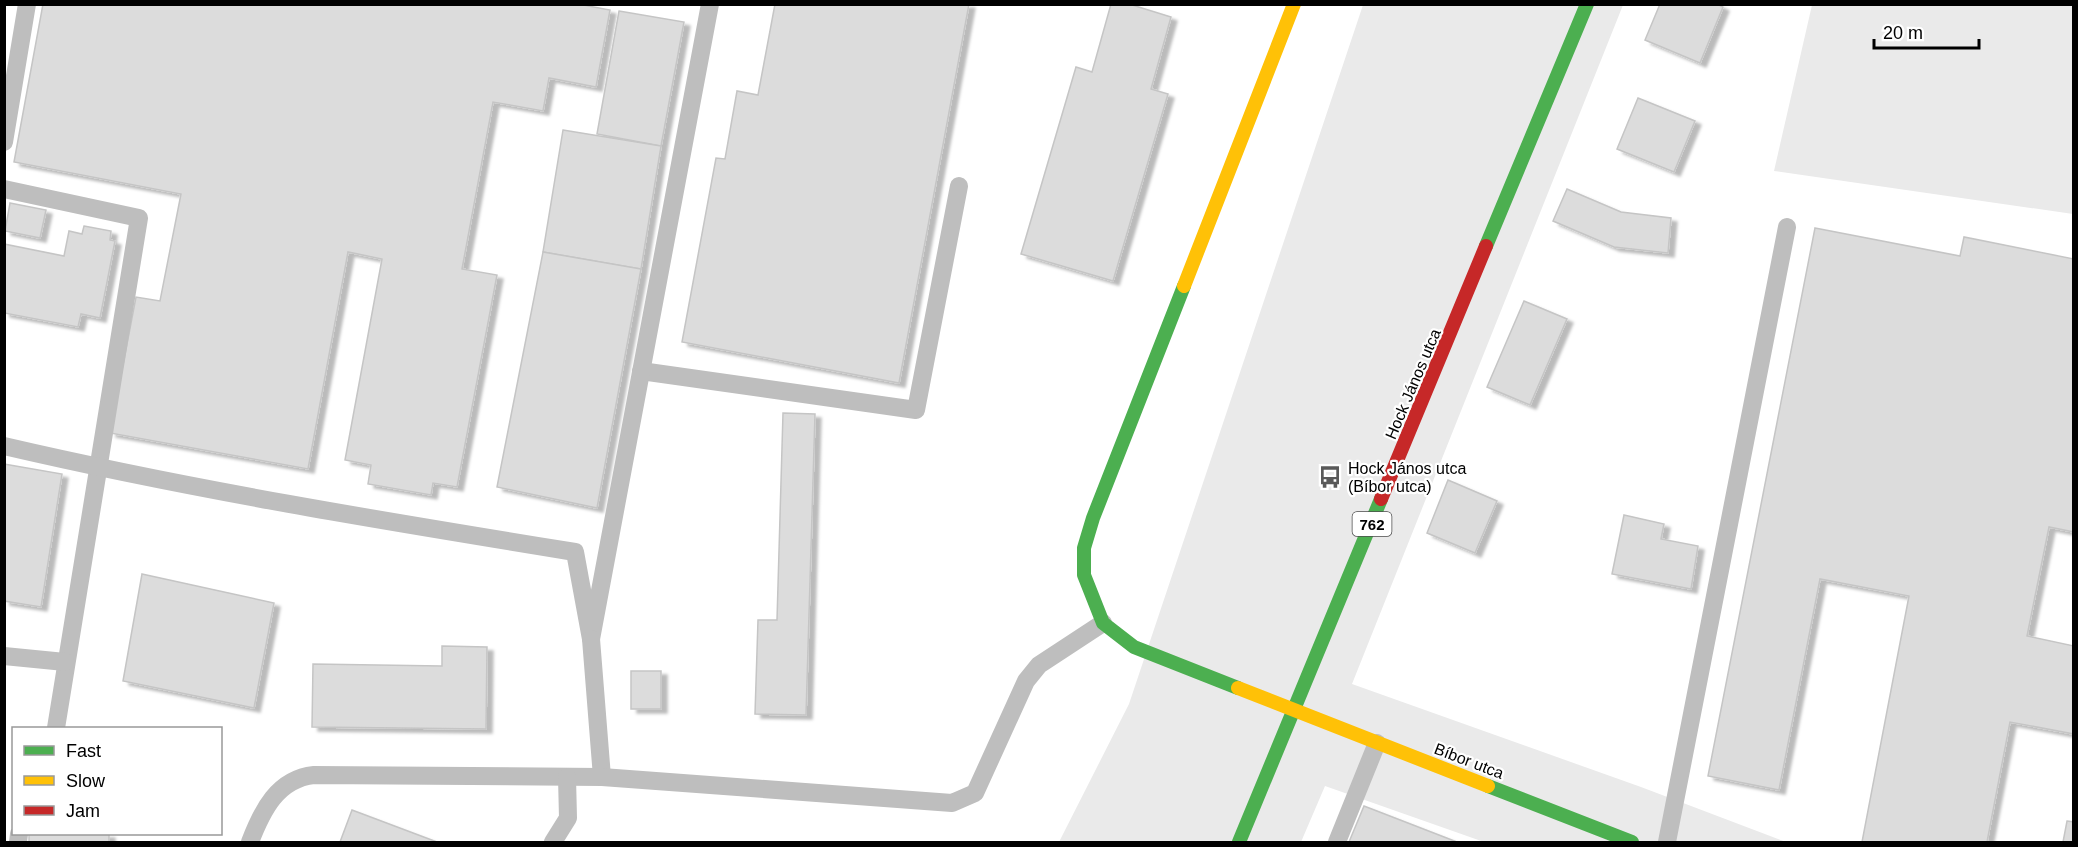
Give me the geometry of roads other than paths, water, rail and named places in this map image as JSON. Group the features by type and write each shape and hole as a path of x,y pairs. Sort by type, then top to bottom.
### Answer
{"street":[{"path":"1103,623 1084,575 1084,548 1093,518 1294,4"},
{"name":"Hock János utca","path":"1239,843 1587,4"},
{"name":"Bíbor utca","path":"1103,623 1134,647 1632,843"}],"lane":[{"path":"4,142 27,4"},
{"path":"591,639 710,4"},
{"path":"641,371 916,410 959,186"},
{"path":"4,189 139,219 65,662 56,727"},
{"path":"1667,843 1787,228"},
{"path":"4,446 99,468 320,510 576,552 591,639 602,777"},
{"path":"250,843 257,824 277,791 300,776 602,777 952,803 975,793 1026,681 1040,665 1103,623"},
{"path":"4,656 65,662"},
{"path":"1337,843 1377,743"},
{"path":"553,843 568,818 567,777"}],"place":[{"name":"Hock János utca (Bíbor utca)","path":"1330,477"}]}
